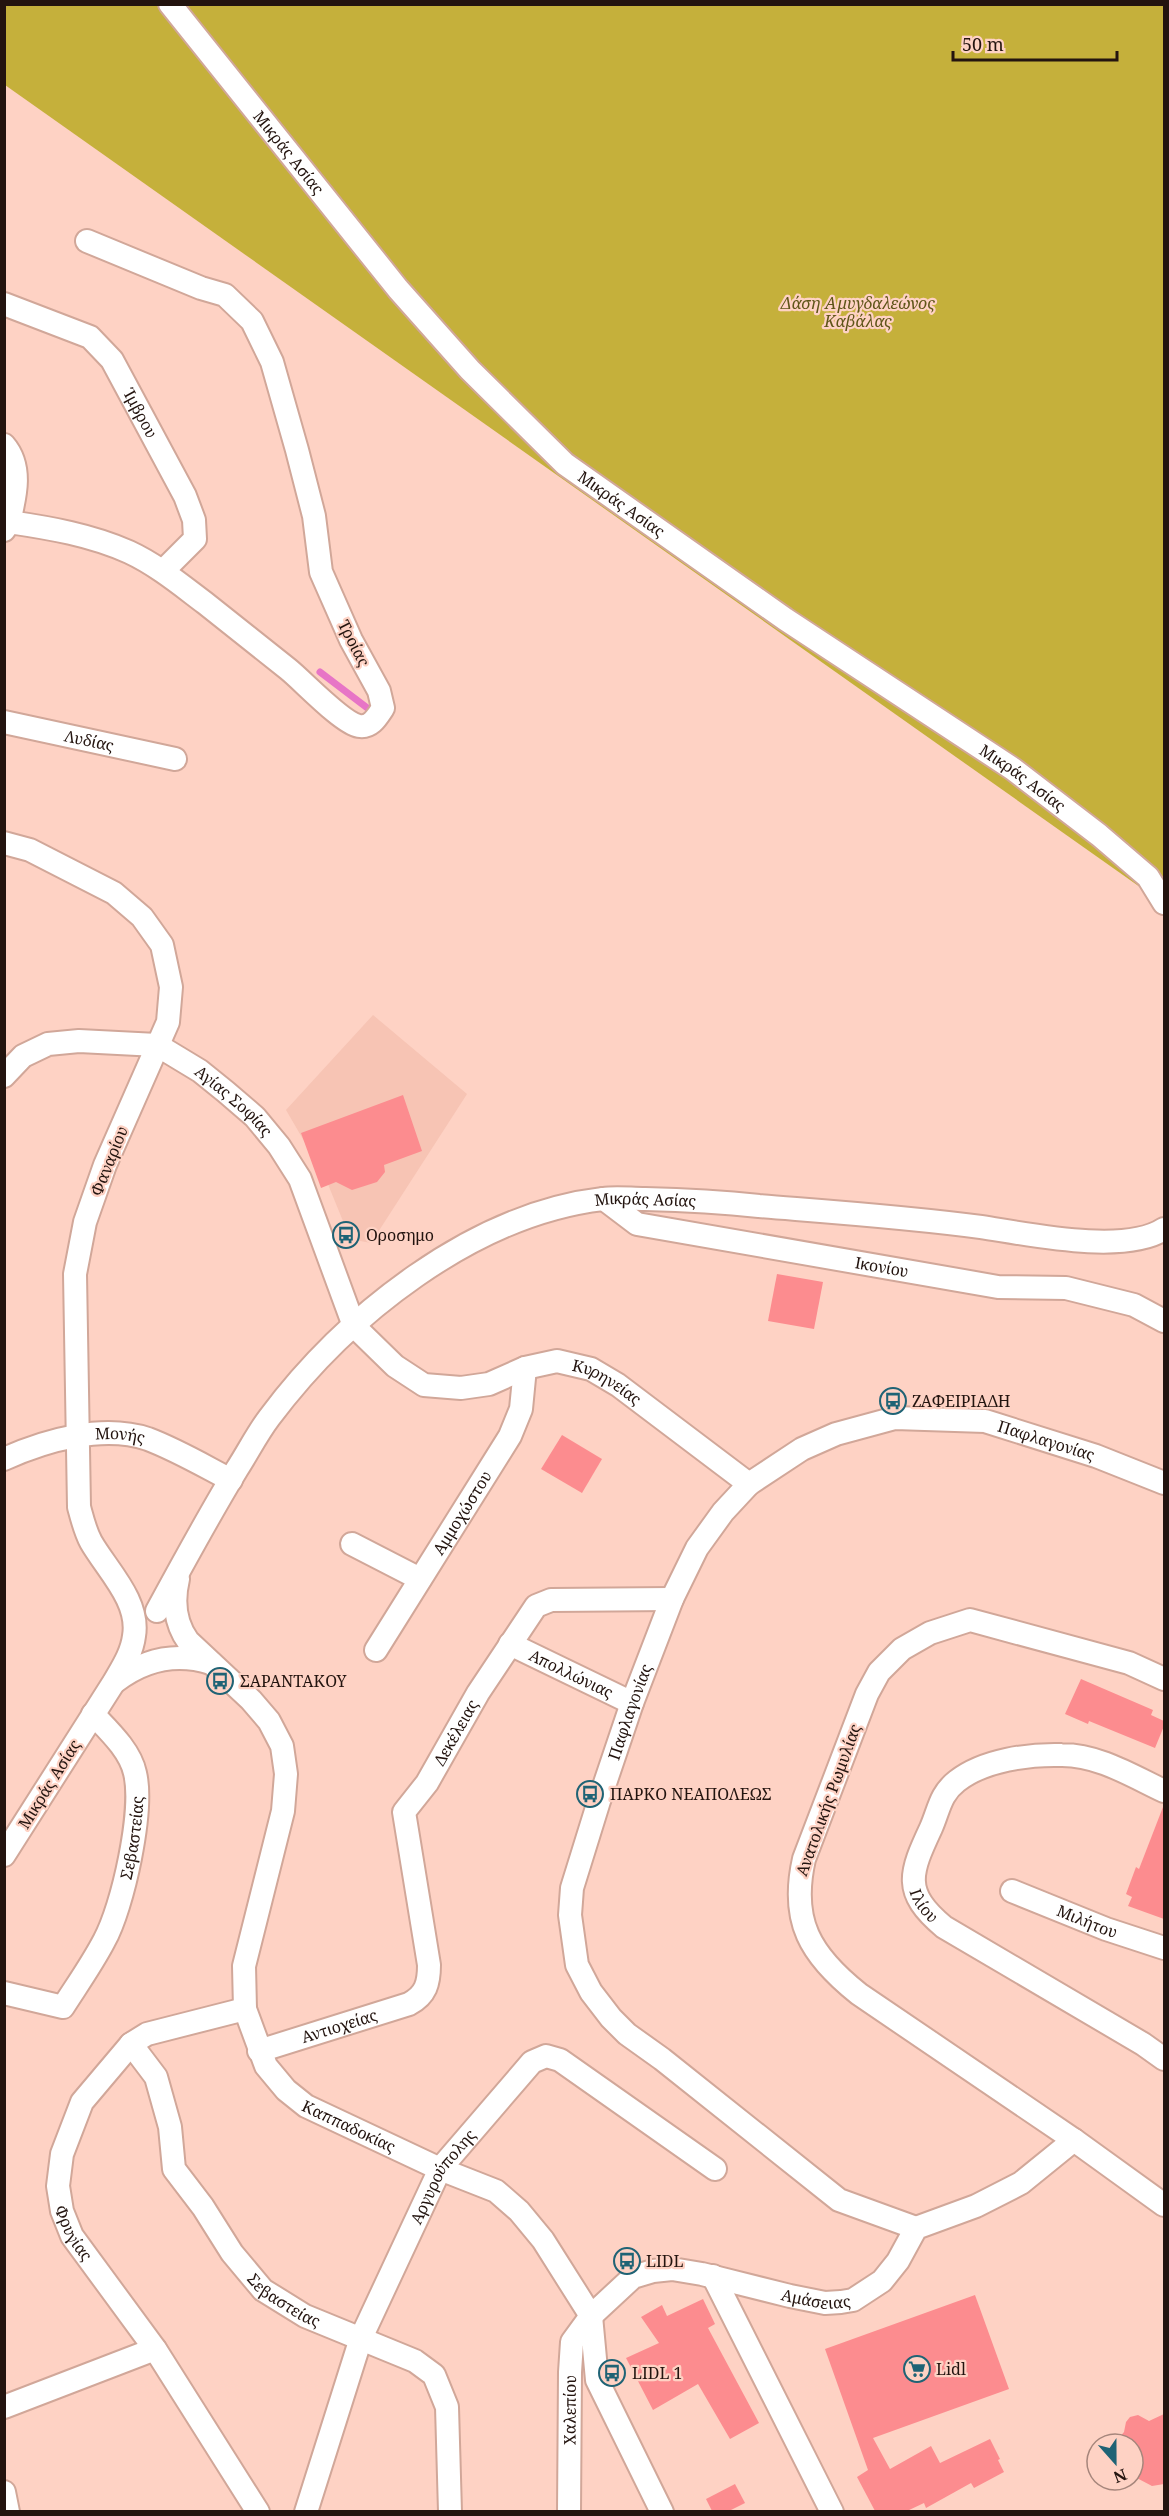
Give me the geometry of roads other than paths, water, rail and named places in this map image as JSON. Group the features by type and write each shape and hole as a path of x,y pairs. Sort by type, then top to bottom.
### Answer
{"street":[{"name":"Μικράς Ασίας","path":"170,4 398,289 470,370 565,464 785,619 1013,769 1099,835 1148,877 1164,903"},
{"name":"Τροίας","path":"7,526 53,528 108,544 164,571 290,671 341,716 358,726 369,724 376,719 382,708 382,699 351,640 321,572 314,516 297,450 272,362 252,321 225,295 201,288 87,241"},
{"name":"Ίμβρου","path":"4,304 90,337 112,360 185,496 194,520 195,538 164,571"},
{"path":"4,446 10,452 18,486 7,526"},
{"name":"Λυδίας","path":"4,722 175,759"},
{"name":"Φαναρίου","path":"4,843 30,850 114,893 142,917 162,945 171,987 168,1023 105,1166 85,1222 75,1274 79,1507 89,1540 125,1593 135,1634"},
{"name":"Αγίας Σοφίας","path":"4,1076 23,1056 48,1044 79,1041 157,1045 200,1071 255,1117 279,1146 300,1179 354,1326"},
{"name":"Μικράς Ασίας","path":"157,1611 267,1420 286,1397 354,1326 423,1270 472,1239 547,1211 604,1198 720,1203 806,1210 951,1223 1117,1243 1157,1234 1164,1229"},
{"name":"Ικονίου","path":"604,1198 637,1224 998,1287 1066,1288 1134,1305 1164,1321"},
{"name":"Κυρηνείας","path":"354,1326 395,1366 424,1384 461,1388 489,1384 525,1368 557,1361 591,1369 618,1385 749,1484"},
{"name":"Αμμοχώστου","path":"376,1650 510,1436 520,1409 525,1368"},
{"name":"Παφλαγονίας","path":"916,2228 839,2200 627,2034 610,2018 591,1992 577,1965 570,1915 572,1888 632,1703 672,1599 697,1548 723,1512 749,1484 802,1449 836,1434 896,1418 985,1420 1096,1456 1164,1483"},
{"name":"Μονής","path":"4,1459 76,1436 121,1434 146,1439 175,1450 231,1480"},
{"path":"352,1544 420,1579"},
{"path":"114,1682 129,1672 179,1649 181,1627 175,1605 176,1588 182,1564"},
{"path":"109,1570 157,1611"},
{"name":"Δεκέλειας","path":"419,1999 429,1982 429,1965 404,1812 427,1783 478,1693 536,1606 551,1600 672,1599"},
{"path":"181,1627 165,1611 157,1611 143,1617 135,1634 142,1653 161,1659 182,1657 218,1669"},
{"name":"Ανατολικής Ρωμυλίας","path":"1164,1678 1119,1660 970,1620 915,1640 902,1649 879,1672 867,1694 804,1858 798,1883 802,1921 808,1939 822,1960 837,1976 859,1994 1074,2140 1164,2205"},
{"name":"Καππαδοκίας","path":"181,1627 269,1721 282,1746 286,1774 283,1811 244,1966 245,2009 266,2066 286,2090 306,2106 440,2169 496,2191 519,2211 543,2240 591,2316 597,2380 662,2511"},
{"name":"Μικράς Ασίας","path":"4,1855 114,1682 126,1660 135,1634"},
{"name":"Απολλώνιας","path":"510,1644 632,1703"},
{"name":"Σεβαστείας","path":"4,1993 63,2007 105,1940 125,1881 138,1801 135,1771 121,1746 93,1714"},
{"name":"Ιλίου","path":"1164,1791 1093,1758 1062,1755 1027,1757 983,1768 957,1781 938,1803 931,1827 921,1846 914,1875 915,1892 922,1907 944,1927 1143,2044 1164,2059"},
{"name":"Μιλήτου","path":"1012,1891 1106,1929 1164,1948"},
{"name":"Αντιοχείας","path":"259,2051 419,1999"},
{"name":"Φρυγίας","path":"245,2009 147,2034 131,2044 82,2102 62,2154 58,2186 62,2211 72,2236 155,2349 252,2509"},
{"name":"Σεβαστείας","path":"131,2044 156,2077 170,2127 174,2169 203,2207 232,2253 263,2290 305,2316 415,2361 434,2375 447,2407 450,2511"},
{"name":"Αργυρούπολης","path":"306,2511 362,2338 440,2169 532,2062 546,2056 560,2060 715,2169"},
{"path":"916,2228 976,2206 1020,2182 1074,2140"},
{"name":"Αμάσειας","path":"591,2316 633,2277 653,2271 672,2269 713,2276 825,2303 853,2300 882,2281 898,2261 916,2228"},
{"path":"713,2276 832,2511"},
{"name":"Χαλεπίου","path":"569,2511 572,2342 591,2316"},
{"path":"4,2407 155,2349"},
{"path":"4,2492 8,2511"}],"waterway":[{"path":"320,672 370,710"}],"place":[{"name":"Οροσημο","path":"346,1235"},
{"name":"ΖΑΦΕΙΡΙΑΔΗ","path":"893,1401"},
{"name":"ΣΑΡΑΝΤΑΚΟΥ","path":"220,1681"},
{"name":"ΠΑΡΚΟ ΝΕΑΠΟΛΕΩΣ","path":"590,1794"},
{"name":"LIDL","path":"627,2261"},
{"name":"Lidl","path":"917,2369"},
{"name":"LIDL 1","path":"612,2373"}],"park label":[{"name":"Δάση Αμυγδαλεώνος Καβάλας","path":"858,312"}]}
